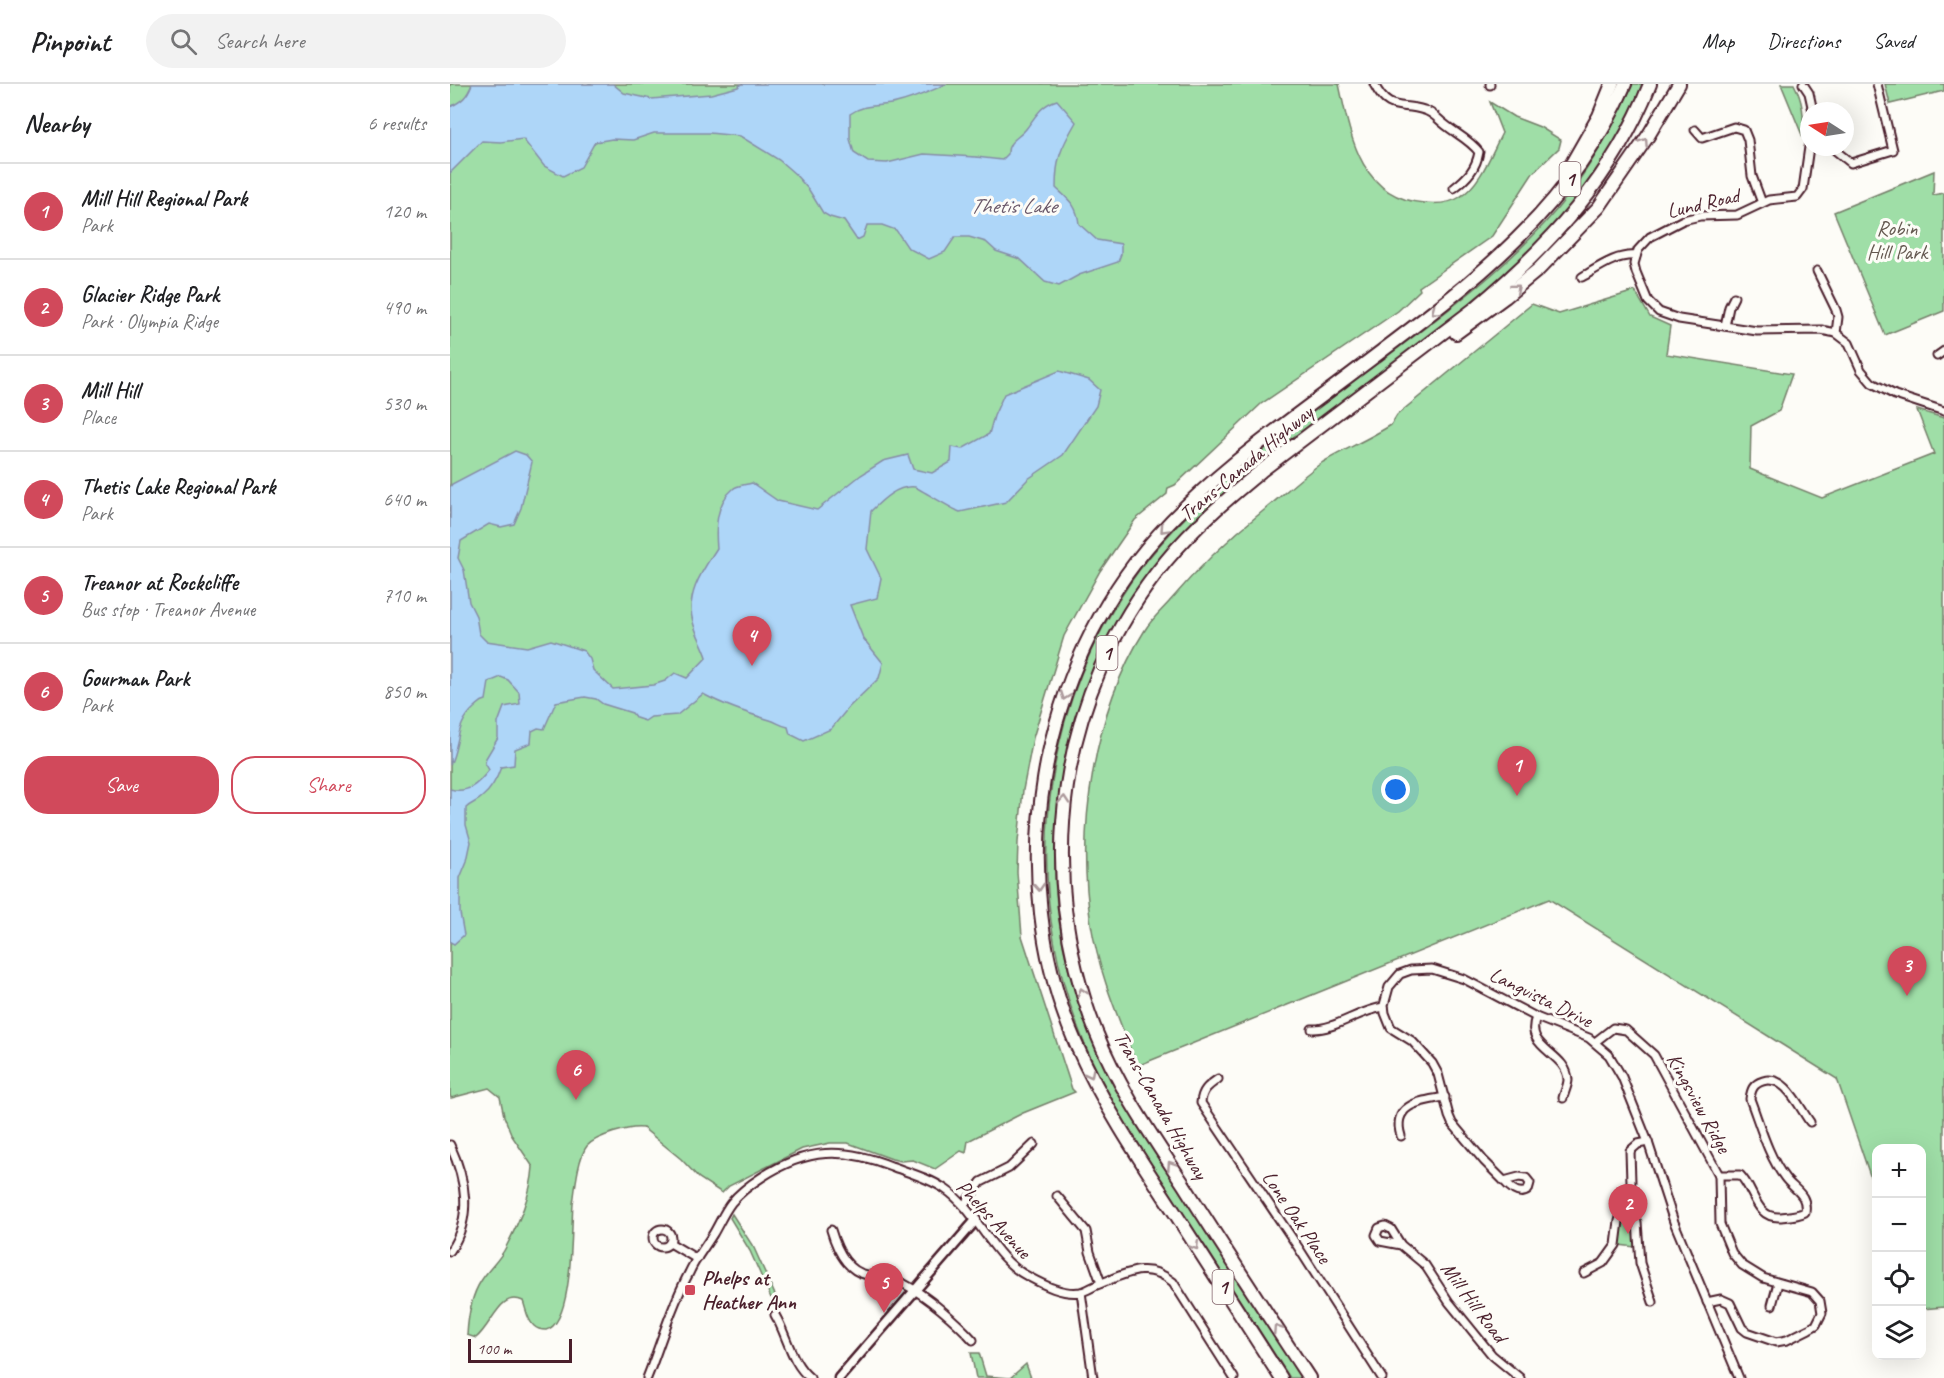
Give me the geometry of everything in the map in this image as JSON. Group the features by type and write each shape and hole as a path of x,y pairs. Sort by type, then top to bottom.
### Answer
{"highway":[{"path":"1496,261 1569,169 1599,116 1612,84"},
{"name":"Trans-Canada Highway","path":"1281,1378 1127,1139 1089,1072 1074,1039 1053,976 1041,912 1038,846 1044,777 1061,706 1085,646 1118,587 1157,537 1188,504 1243,456 1447,302 1496,261 1533,225 1572,177 1606,122 1625,84"},
{"name":"Trans-Canada Highway","path":"1309,1378 1138,1113 1112,1066 1084,1000 1069,939 1061,879 1062,825 1070,764 1084,710 1109,650 1143,591 1184,540 1230,496 1508,281 1545,245 1597,181 1619,147 1650,84"},
{"path":"1398,367 1430,351 1496,304 1539,269 1566,243 1605,198 1648,136 1679,84"}],"street":[{"path":"1374,84 1381,97 1399,107 1423,109 1472,142 1479,152 1477,163 1467,178 1454,188"},
{"path":"1803,84 1809,93 1811,102"},
{"path":"1842,156 1851,164 1893,150 1877,84"},
{"path":"1695,130 1702,138 1734,127 1744,130 1748,140 1752,176 1762,203"},
{"name":"Lund Road","path":"1636,256 1642,244 1650,237 1672,225 1700,216 1737,215 1775,199 1794,199 1801,194 1807,156"},
{"path":"1582,277 1611,261 1636,256 1636,272 1642,287 1648,301 1659,312 1673,318 1767,332 1821,330 1836,333 1849,343 1861,370 1872,383 1895,395 1944,411"},
{"path":"1817,271 1836,310 1838,317 1836,333"},
{"path":"1725,326 1729,307 1734,297"},
{"path":"1937,356 1944,351"},
{"name":"Langvista Drive","path":"1384,1007 1385,996 1394,980 1405,972 1424,968 1464,979 1536,1017 1595,1042 1616,1065 1648,1142 1674,1222 1739,1378"},
{"path":"1311,1029 1321,1029 1360,1013 1384,1007 1391,1028 1412,1041 1432,1063 1438,1074 1449,1116 1456,1129 1504,1181"},
{"path":"1536,1017 1532,1027 1535,1037 1564,1067 1568,1079 1563,1098"},
{"name":"Kingsview Ridge","path":"1595,1042 1613,1028 1626,1030 1654,1055 1719,1175 1720,1224 1732,1252 1742,1265 1754,1274 1812,1292 1820,1301 1822,1313 1816,1324 1782,1342 1754,1336 1747,1332 1742,1328 1734,1308 1726,1300 1715,1299 1707,1302"},
{"name":"Lone Oak Place","path":"1218,1079 1202,1093 1201,1103 1298,1247 1382,1378"},
{"path":"1719,1175 1740,1175 1747,1182 1764,1214 1774,1218 1796,1216 1805,1212 1806,1204 1803,1195 1785,1178 1774,1160 1750,1099 1751,1089 1759,1082 1770,1079 1782,1084 1810,1122"},
{"path":"1401,1136 1399,1122 1406,1109 1418,1101 1445,1097"},
{"path":"1584,1273 1603,1263 1616,1245 1619,1221 1631,1182 1630,1151 1638,1144 1648,1142"},
{"path":"964,1204 981,1182 1009,1168 1034,1144"},
{"path":"450,1145 459,1165 465,1198 465,1215 460,1234 450,1251"},
{"name":"Phelps Avenue","path":"647,1376 680,1292 696,1259 731,1203 743,1191 772,1171 808,1156 846,1153 869,1157 929,1180 964,1204 1005,1258 1025,1275 1051,1288 1067,1292 1081,1292"},
{"path":"1057,1196 1086,1231 1090,1252 1101,1283"},
{"path":"1623,1206 1637,1222 1640,1263 1653,1302"},
{"path":"839,1378 976,1220"},
{"path":"831,1230 837,1250 859,1272 893,1280 914,1290 955,1321 973,1340"},
{"path":"670,1243 696,1259"},
{"name":"Mill Hill Road","path":"1401,1245 1425,1264 1449,1302 1492,1355 1520,1378"},
{"path":"1093,1378 1081,1292 1135,1271 1152,1270 1165,1275 1173,1282 1234,1378"},
{"path":"1772,1305 1778,1283"},
{"path":"775,1315 798,1365 810,1378"},
{"path":"647,1376 656,1378"}],"green space":[{"path":"450,84 1339,84 1354,143 1372,177 1385,189 1402,199 1424,203 1452,201 1467,191 1480,177 1502,133 1490,102 1514,117 1540,127 1561,140 1559,148 1533,173 1492,236 1419,287 1420,290 1398,311 1261,404 1175,485 1168,488 1167,494 1135,520 1100,571 1064,636 1033,738 1023,790 1017,872 1022,936 1072,1089 1075,1092 1023,1113 968,1141 966,1153 961,1151 935,1169 913,1160 892,1159 848,1143 830,1143 802,1149 729,1186 722,1193 699,1178 681,1159 643,1128 605,1135 587,1146 579,1165 573,1204 566,1293 562,1311 555,1324 546,1330 536,1328 530,1321 523,1301 508,1300 497,1310 476,1338 467,1335 472,1300 481,1281 503,1252 515,1228 527,1198 533,1167 512,1136 500,1097 489,1088 451,1098 450,1095"},
{"path":"1633,84 1644,84 1606,158 1570,209 1551,231 1514,268 1170,549 1130,603 1099,662 1075,724 1060,788 1055,854 1059,919 1073,985 1097,1048 1113,1078 1201,1223 1302,1378 1290,1378 1137,1141 1102,1081 1083,1040 1064,983 1052,924 1047,865 1049,806 1059,747 1075,690 1099,635 1130,583 1162,543 1223,482 1466,296 1531,238 1551,217 1596,155"},
{"path":"1781,84 1794,84 1797,90 1800,102 1800,130"},
{"path":"1885,84 1944,84 1944,91 1890,104"},
{"name":"Robin Hill Park","path":"1934,171 1933,195 1944,193 1944,311 1885,335 1834,212"},
{"path":"1635,291 1650,317 1670,326 1666,354 1792,374 1779,411 1751,426 1750,469 1822,498 1934,454 1917,410 1944,418 1944,1307 1926,1309 1926,1144 1872,1144 1872,1181 1837,1079 1549,899 1137,1066 1104,979 1095,943 1087,887 1086,850 1093,772 1101,734 1127,662 1150,623 1191,578 1238,532 1300,479 1323,462 1391,425 1397,415 1532,304 1559,314"},
{"path":"732,1214 754,1248 776,1297 771,1298 750,1251 730,1218"},
{"path":"1630,1221 1635,1233 1635,1247 1619,1245 1622,1224"},
{"path":"971,1353 979,1353 986,1376 1010,1378 976,1378"},
{"path":"1026,1364 1031,1378 1010,1378"}],"water":[{"name":"Thetis Lake","path":"472,84 613,84 624,93 651,99 711,94 738,87 741,84 947,84 909,99 867,107 850,114 850,139 854,153 868,162 887,163 924,154 1002,160 1008,154 1011,143 1039,112 1057,100 1076,122 1060,154 1056,188 1074,207 1079,224 1097,240 1121,244 1121,254 1118,262 1079,275 1059,286 1045,282 1020,259 996,251 986,242 969,237 955,237 945,252 929,259 908,248 896,230 882,225 867,225 863,237 857,240 844,221 823,213 809,190 795,174 779,160 740,136 709,133 654,133 633,140 612,139 595,142 581,167 563,176 544,166 523,139 501,142 482,141 450,173 450,107 464,98"},
{"path":"1059,371 1089,380 1100,390 1096,406 1063,455 1028,479 1006,502 960,512 915,487 908,487 890,494 871,511 867,549 881,578 877,598 850,605 863,638 883,663 879,678 849,707 831,729 804,741 790,734 788,727 736,709 703,694 677,715 651,717 645,721 636,718 632,713 603,704 596,699 585,697 556,702 544,729 538,728 532,731 531,743 515,749 514,765 501,767 489,791 466,808 466,825 471,842 460,878 460,913 464,935 454,944 450,942 450,789 462,790 472,787 485,775 489,770 485,763 486,758 498,738 498,723 504,707 520,704 519,692 508,680 501,677 489,682 486,700 474,708 464,721 450,765 450,487 452,484 515,451 526,455 532,462 521,508 514,524 501,527 489,524 461,541 458,558 464,570 469,602 476,616 479,634 486,641 527,647 551,640 584,651 590,659 593,670 613,689 653,685 665,681 675,673 687,678 707,657 693,622 691,602 697,583 717,548 718,516 723,501 733,489 752,483 778,501 817,510 861,475 883,461 908,455 913,469 932,473 951,462 952,447 962,449 989,434 1004,394"}],"place":[{"name":"Thetis Lake Regional Park","path":"752,666"},
{"name":"Mill Hill Regional Park","path":"1517,796"},
{"name":"Mill Hill","path":"1907,996"},
{"name":"Gourman Park","path":"576,1100"},
{"name":"Glacier Ridge Park","path":"1628,1234"},
{"name":"Phelps at Heather Ann","path":"690,1290"},
{"name":"Treanor at Rockcliffe","path":"884,1313"}]}
